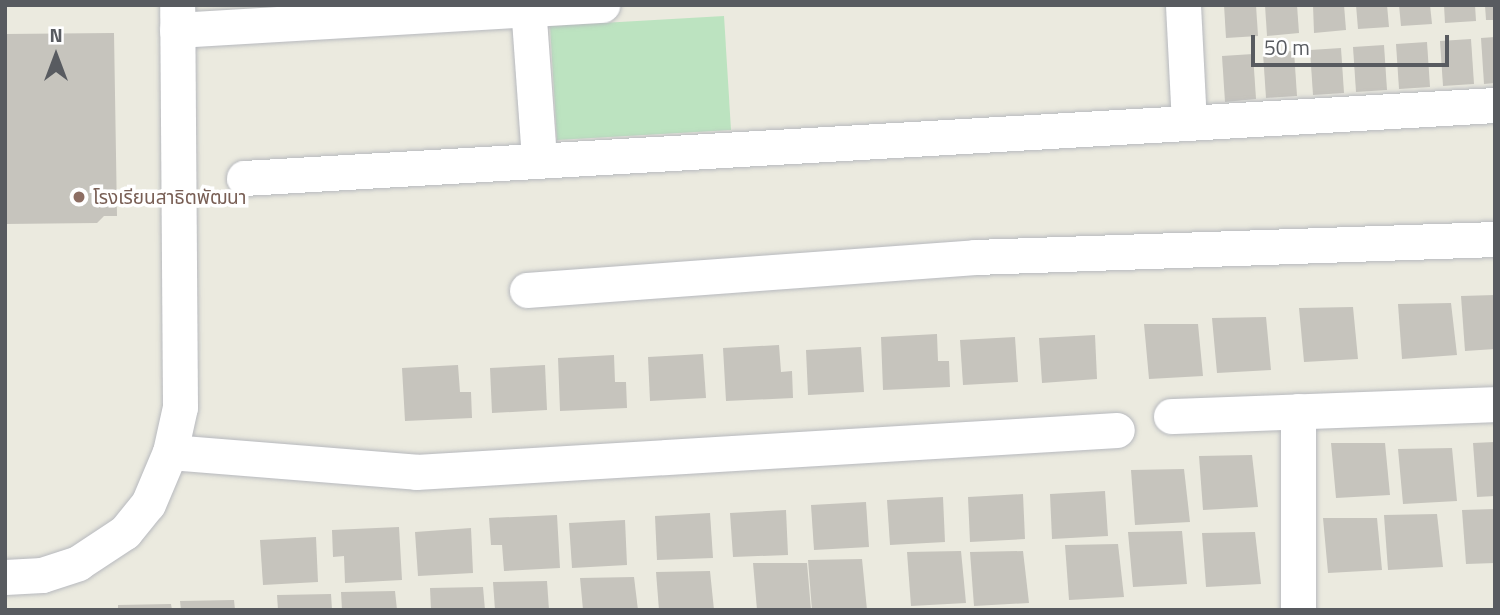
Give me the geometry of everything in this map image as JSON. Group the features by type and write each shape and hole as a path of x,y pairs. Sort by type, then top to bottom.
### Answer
{"street":[{"path":"5,578 42,575 78,563 125,531 148,504 170,452 180,407 177,18 602,5"},
{"path":"1183,5 1189,122"},
{"path":"528,7 539,160"},
{"path":"244,178 1495,105"},
{"path":"527,290 975,257 1495,239"},
{"path":"1171,416 1495,404"},
{"path":"1298,411 1298,610"},
{"path":"170,452 416,472 1117,430"}],"green space":[{"path":"724,16 731,130 557,140 550,26"}],"building":[{"path":"1224,5 1256,5 1258,36 1226,38"},
{"path":"1265,5 1297,5 1299,33 1267,36"},
{"path":"1313,5 1344,5 1346,30 1314,33"},
{"path":"1356,5 1387,5 1389,27 1358,29"},
{"path":"1399,5 1430,5 1432,24 1401,26"},
{"path":"1444,5 1475,5 1476,21 1445,23"},
{"path":"1485,5 1495,5 1495,20 1486,20"},
{"path":"114,33 117,216 104,216 97,223 5,224 5,34"},
{"path":"1495,37 1495,83 1484,84 1481,38"},
{"path":"1471,39 1474,84 1443,86 1440,41"},
{"path":"1427,42 1430,87 1399,89 1396,44"},
{"path":"1384,45 1387,90 1356,92 1353,47"},
{"path":"1341,48 1344,93 1313,95 1310,50"},
{"path":"1294,51 1297,96 1266,98 1263,53"},
{"path":"1253,54 1256,99 1225,102 1222,56"},
{"path":"1495,295 1495,349 1465,351 1461,296"},
{"path":"1451,303 1457,355 1402,359 1398,304"},
{"path":"1353,307 1358,359 1304,362 1299,308"},
{"path":"1266,317 1271,370 1217,373 1212,318"},
{"path":"1144,324 1198,324 1203,376 1149,379"},
{"path":"937,334 938,361 949,361 950,387 883,390 881,337"},
{"path":"1095,335 1097,379 1042,383 1039,338"},
{"path":"1015,337 1018,382 963,385 960,340"},
{"path":"779,345 781,372 792,371 793,398 726,401 723,348"},
{"path":"861,347 864,392 808,395 806,350"},
{"path":"703,354 706,398 650,401 648,357"},
{"path":"614,355 615,382 626,382 627,408 560,411 558,358"},
{"path":"458,365 460,392 471,392 472,418 405,421 402,368"},
{"path":"545,365 547,410 492,413 490,368"},
{"path":"1495,442 1495,496 1477,497 1473,443"},
{"path":"1331,443 1385,443 1390,495 1336,498"},
{"path":"1452,448 1457,501 1403,504 1398,449"},
{"path":"1252,455 1258,507 1203,510 1199,456"},
{"path":"1184,469 1190,522 1135,525 1131,470"},
{"path":"1105,491 1108,536 1052,539 1050,494"},
{"path":"1023,494 1025,539 970,542 968,497"},
{"path":"943,497 945,542 890,545 887,500"},
{"path":"866,502 869,547 814,550 811,505"},
{"path":"1495,509 1495,563 1466,564 1462,510"},
{"path":"786,510 788,555 733,557 730,513"},
{"path":"710,513 713,558 657,560 655,516"},
{"path":"1437,514 1443,567 1388,570 1384,515"},
{"path":"557,515 560,568 504,571 502,545 491,545 489,518"},
{"path":"1323,518 1377,518 1382,570 1328,573"},
{"path":"625,520 627,565 572,568 569,523"},
{"path":"399,527 402,580 345,583 344,556 333,557 332,530"},
{"path":"471,528 473,573 418,576 415,532"},
{"path":"1182,531 1187,584 1133,587 1128,532"},
{"path":"1255,532 1261,584 1206,587 1202,533"},
{"path":"316,537 318,582 263,585 260,540"},
{"path":"1118,544 1124,597 1069,600 1065,545"},
{"path":"961,551 966,603 911,606 907,552"},
{"path":"1023,551 1029,603 974,606 970,552"},
{"path":"862,559 867,610 812,610 808,560"},
{"path":"753,563 807,563 811,610 757,610"},
{"path":"710,571 714,610 659,610 656,572"},
{"path":"634,577 638,610 583,610 580,578"},
{"path":"547,581 549,610 495,610 493,582"},
{"path":"483,587 485,610 431,610 430,588"},
{"path":"395,591 397,610 342,610 341,592"},
{"path":"331,594 332,610 278,610 277,595"},
{"path":"234,600 235,610 181,610 180,601"},
{"path":"171,604 172,610 118,610 118,605"}],"place":[{"name":"โรงเรียนสาธิตพัฒนา","path":"79,197"}]}
